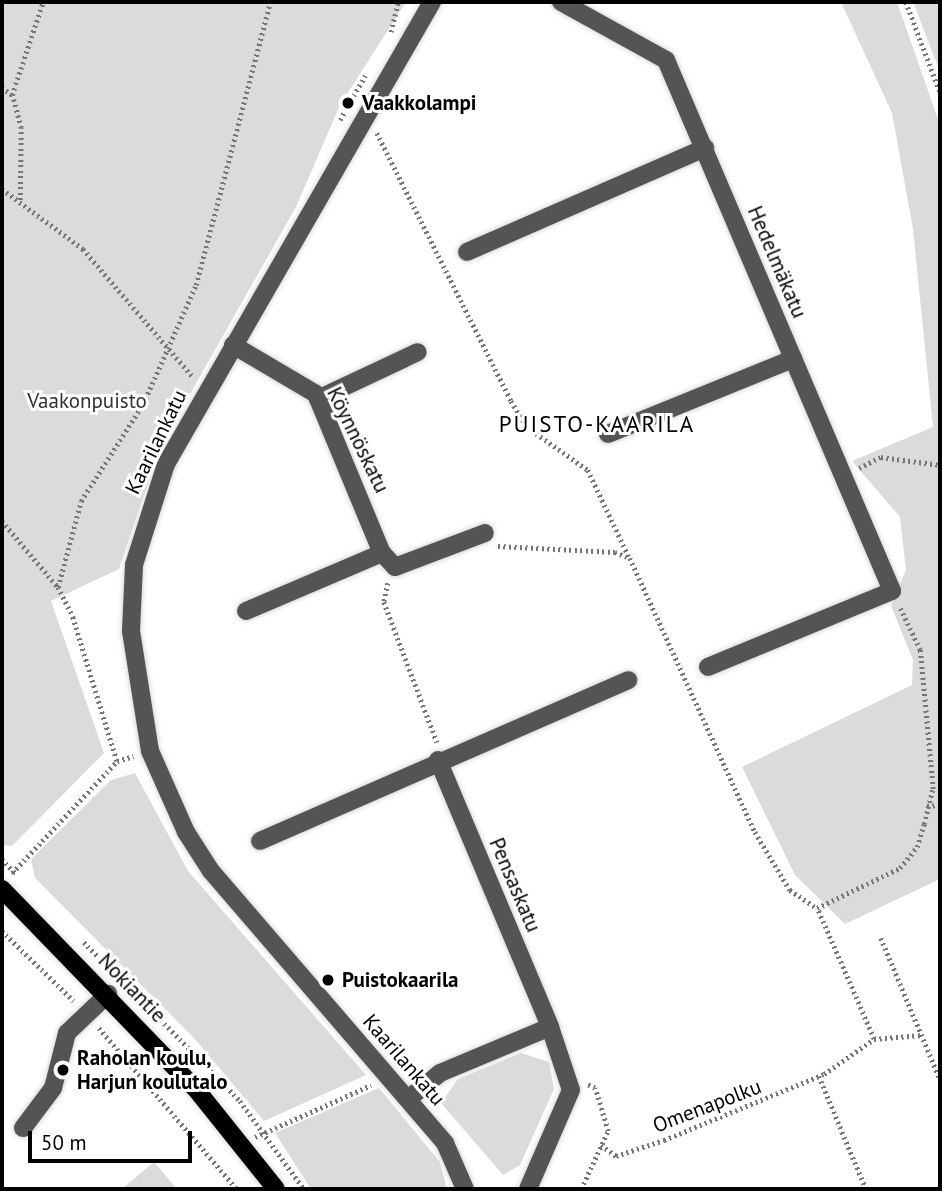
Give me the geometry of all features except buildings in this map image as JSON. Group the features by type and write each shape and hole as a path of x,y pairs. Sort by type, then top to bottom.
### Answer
{"main road":[{"name":"Nokiantie","path":"2,889 108,994 243,1146 276,1189"}],"street":[{"name":"Kaarilankatu","path":"432,2 166,464 134,565 135,689 150,751 167,799 211,871 408,1099 452,1154 465,1189"},
{"name":"Hedelmäkatu","path":"561,2 666,61 892,592"},
{"path":"467,252 705,148"},
{"name":"Köynnöskatu","path":"233,345 318,399 382,553"},
{"path":"318,399 418,352"},
{"path":"608,434 793,359"},
{"path":"246,611 382,553 395,567 485,533"},
{"path":"708,667 892,592"},
{"path":"260,841 438,760 628,680"},
{"name":"Pensaskatu","path":"438,760 570,1079"},
{"path":"23,1128 44,1108 67,1033 108,994"},
{"path":"408,1099 464,1062 550,1027"},
{"path":"528,1189 568,1102 570,1079"}],"path":[{"path":"20,200 21,128 12,95 43,2"},
{"path":"58,587 81,501 168,353 196,285 270,2"},
{"path":"391,32 398,2"},
{"path":"905,2 940,92"},
{"path":"2,87 12,95"},
{"path":"377,132 510,401 527,427 589,470 755,832 790,890 817,908 874,1039 922,1035"},
{"path":"2,189 83,249 168,353 208,388"},
{"path":"843,476 881,457 940,465"},
{"path":"2,521 58,587 117,761 13,871 2,859"},
{"path":"485,533 500,548 615,552 630,558"},
{"path":"382,553 390,575 384,603 437,738 438,760"},
{"path":"817,908 900,868 917,847 933,789 920,650 892,592"},
{"path":"933,789 940,783"},
{"path":"927,806 940,805"},
{"path":"2,930 86,1013 237,1189"},
{"path":"881,938 940,1079"},
{"name":"Omenapolku","path":"601,1145 616,1156 628,1154 821,1075 874,1039"},
{"path":"217,1165 243,1146 386,1074"},
{"path":"821,1075 866,1189"},
{"path":"570,1079 595,1088 607,1117 601,1145 582,1189"}],"green space":[{"name":"Vaakonpuisto","path":"2,2 406,2 340,105 296,207 161,445 119,569 51,601 104,753 12,846 2,845"},
{"path":"841,2 897,2 940,125 940,879 845,924 795,875 742,767 912,685 913,660 891,606 906,570 900,517 852,461 933,427 913,229 892,113"},
{"path":"913,2 940,2 940,72"},
{"path":"135,773 188,871 366,1075 264,1121 194,1038 35,878 31,859 111,780"},
{"path":"521,1053 549,1062 554,1089 520,1165 503,1175 441,1103 458,1079"},
{"path":"379,1088 440,1162 447,1189 311,1189 275,1133"},
{"path":"154,1162 177,1189 122,1189"}],"place":[{"name":"Vaakkolampi","path":"348,103"},
{"name":"Puistokaarila","path":"328,980"},
{"name":"Raholan koulu, Harjun koulutalo","path":"63,1070"}],"district":[{"name":"PUISTO-KAARILA","path":"597,424"}]}
